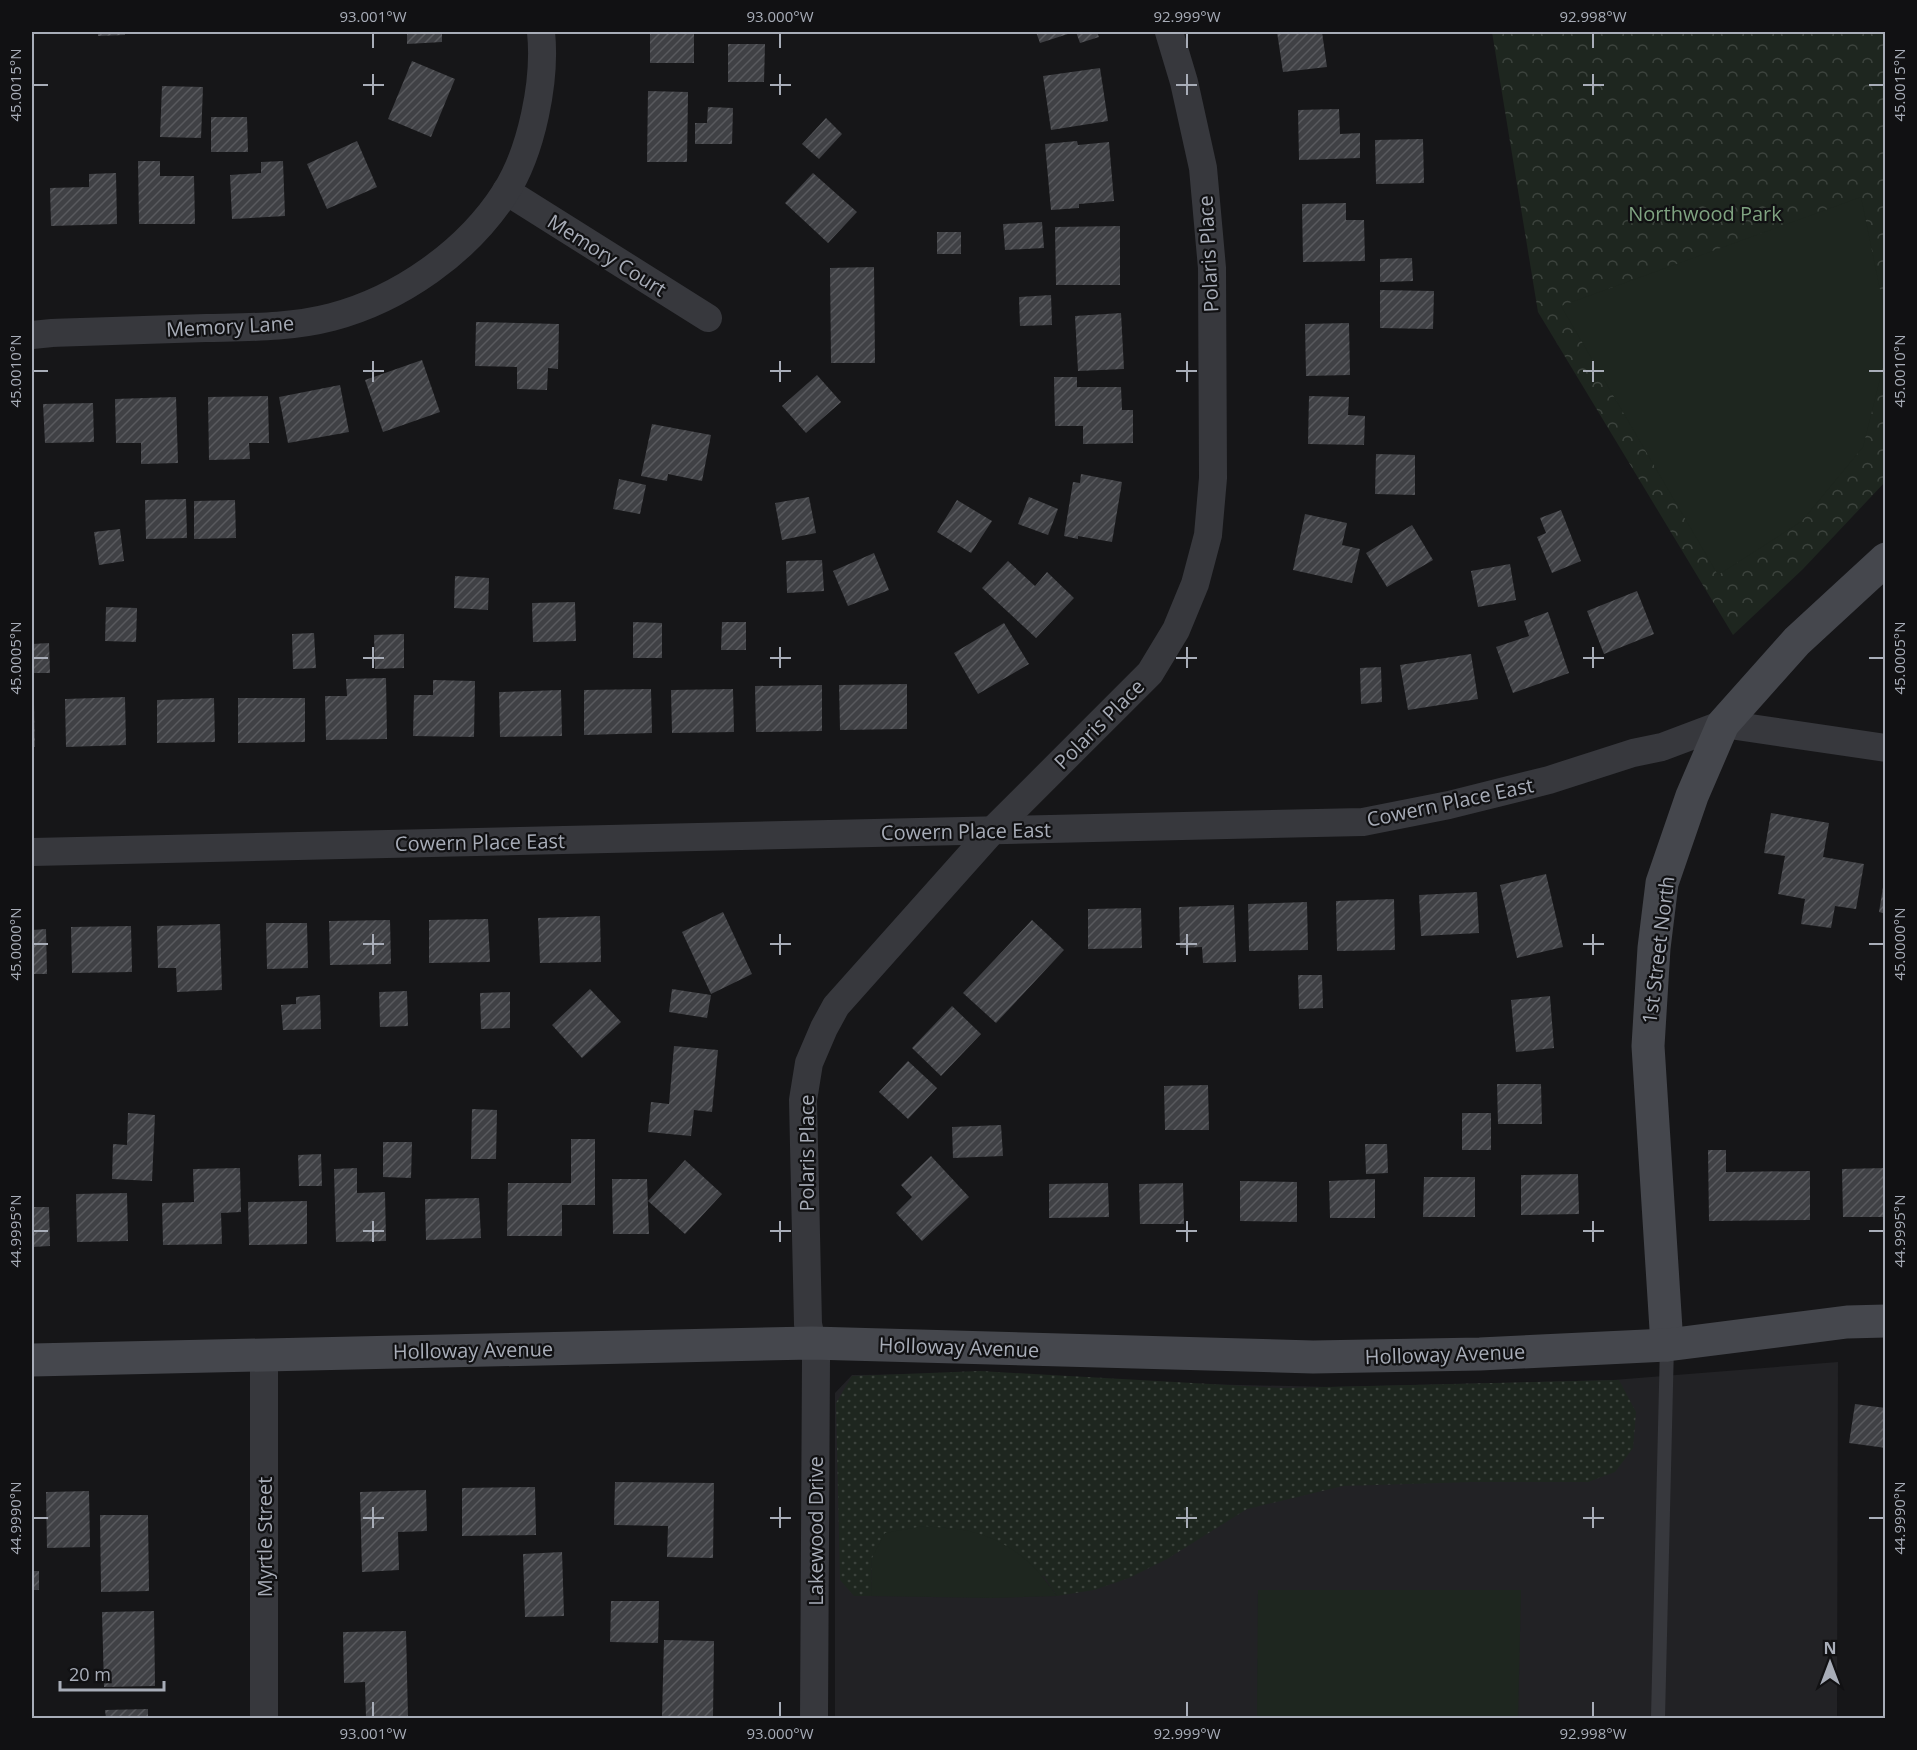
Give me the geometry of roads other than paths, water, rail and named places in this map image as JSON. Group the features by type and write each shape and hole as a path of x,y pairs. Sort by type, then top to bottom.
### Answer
{"street":[{"name":"Memory Lane","path":"32,335 283,326 332,317 380,299 423,275 462,243 488,216 506,191 527,145 539,97 543,46 541,32"},
{"name":"Polaris Place","path":"812,1343 808,1324 803,1100 809,1063 824,1028 836,1006 993,830 1150,673 1176,630 1195,584 1208,535 1213,478 1212,268 1203,168 1184,82 1169,32"},
{"name":"Memory Court","path":"506,191 708,318"},
{"name":"1st Street North","path":"1667,1344 1648,1046 1654,948 1662,883 1692,796 1723,724 1797,641 1886,559"},
{"name":"Cowern Place East","path":"32,852 1363,822 1549,780 1633,753 1662,747 1723,724 1886,748"},
{"name":"Holloway Avenue","path":"32,1360 812,1343 1313,1357 1480,1354 1667,1344 1847,1322 1886,1321"},
{"name":"Lakewood Drive","path":"812,1343 816,1359 814,1719"},
{"name":"Myrtle Street","path":"264,1355 264,1719"}],"lane":[{"path":"1658,1719 1667,1344"}],"park label":[{"name":"Northwood Park","path":"1705,213"}]}
